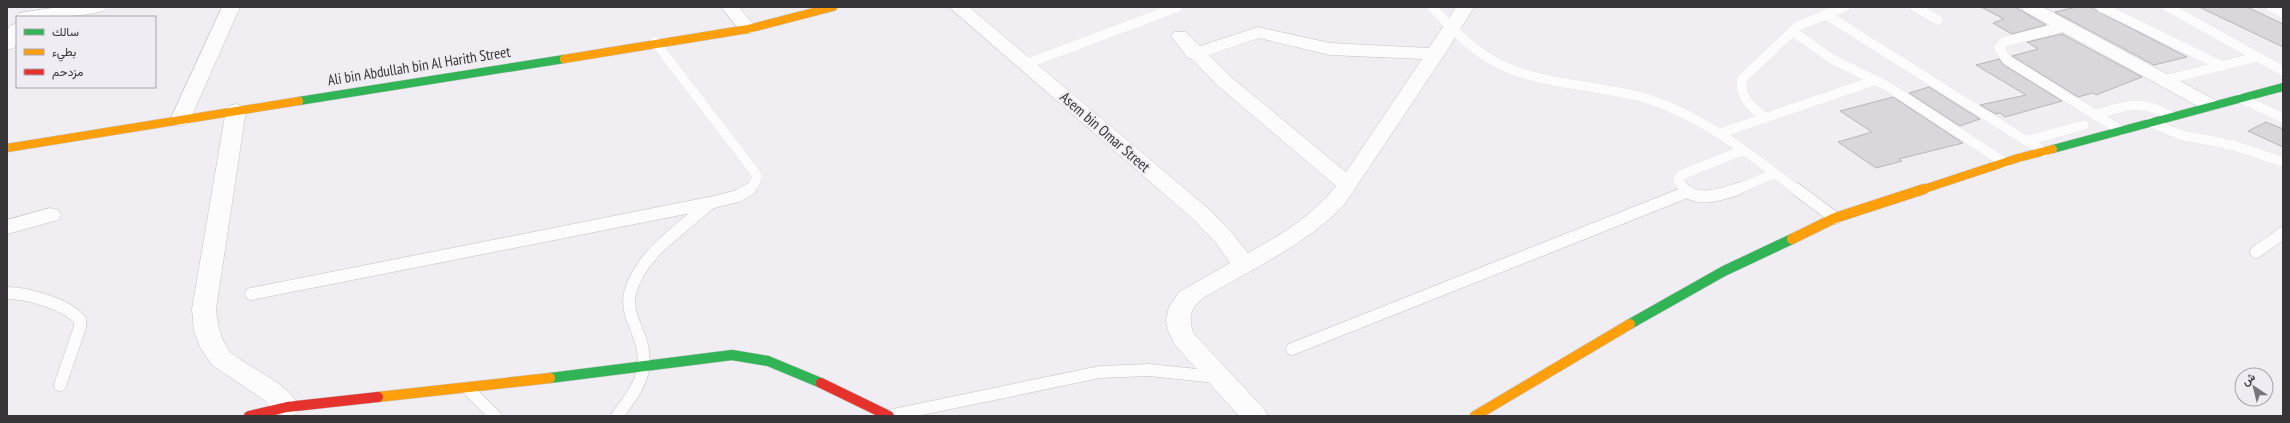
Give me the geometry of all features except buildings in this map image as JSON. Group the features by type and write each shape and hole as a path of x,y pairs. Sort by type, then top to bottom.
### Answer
{"street":[{"path":"26,16 32,7"},
{"path":"32,16 98,7"},
{"path":"180,120 231,7"},
{"path":"730,7 748,29"},
{"name":"Ali bin Abdullah bin Al Harith Street","path":"7,148 655,42 748,29 833,7"},
{"name":"Asem bin Omar Street","path":"958,7 1202,215 1224,238 1244,265"},
{"path":"1255,416 1184,339 1177,327 1178,314 1185,301 1310,226 1330,208 1348,185 1436,54 1451,27 1465,7"},
{"path":"2030,7 2210,105"},
{"path":"7,44 16,30"},
{"path":"1195,54 1258,32 1330,49 1436,54"},
{"path":"1180,36 1195,54 1224,81 1348,185"},
{"path":"1475,416 1591,346 1724,271 1835,218 2004,163 2210,105 2283,87"},
{"path":"236,110 204,309 205,333 214,352 222,360 268,388 287,407"},
{"path":"7,227 50,215"},
{"path":"249,416 287,407 645,367 713,356 757,357 796,370 888,416"}],"lane":[{"path":"1026,64 1178,7"},
{"path":"1432,7 1475,50 1516,71 1533,76 1650,100 1682,111 1721,133 1835,218"},
{"path":"1766,118 1743,97 1740,85 1747,74 1792,31 1806,22 1845,7"},
{"path":"1916,7 1938,20"},
{"path":"2101,7 2222,66"},
{"path":"2168,7 2283,71"},
{"path":"2271,7 2283,13"},
{"path":"1825,14 2044,152"},
{"path":"2066,26 2004,42 2000,48 2000,52 2007,60 2120,130"},
{"path":"1792,31 1832,59 1876,80 2004,163"},
{"path":"251,294 710,203 742,194 754,185 757,176 655,42"},
{"path":"2165,80 2257,57"},
{"path":"1721,133 1876,80"},
{"path":"2240,98 2283,118"},
{"path":"2095,115 2142,102 2156,107 2171,116"},
{"path":"2150,122 2181,135 2232,145 2283,162"},
{"path":"2026,141 2084,125"},
{"path":"1744,150 1681,175 1678,180 1680,186 1687,192 1699,196 1713,197 1775,173"},
{"path":"1292,349 1687,192"},
{"path":"617,416 632,394 645,367 645,350 629,307 629,294 634,281 657,252 710,203"},
{"path":"2256,252 2283,233"},
{"path":"7,293 25,294 72,311 77,315 80,327 60,385"},
{"path":"888,416 1064,378 1111,370 1138,368 1172,370 1219,377"},
{"path":"467,388 495,416"}],"traffic: fast":[{"path":"299,101 564,59"},
{"path":"2053,149 2283,87"},
{"path":"1630,324 1724,271 1792,239"},
{"path":"550,378 732,355 758,358 778,364 821,383"}],"traffic: slow":[{"path":"564,59 748,29 833,7"},
{"path":"7,148 299,101"},
{"path":"1792,239 1835,218 2018,158 2053,149"},
{"path":"1475,416 1630,324"},
{"path":"378,397 550,378"}],"traffic: jam":[{"path":"821,383 889,416"},
{"path":"249,416 287,407 378,397"}]}
